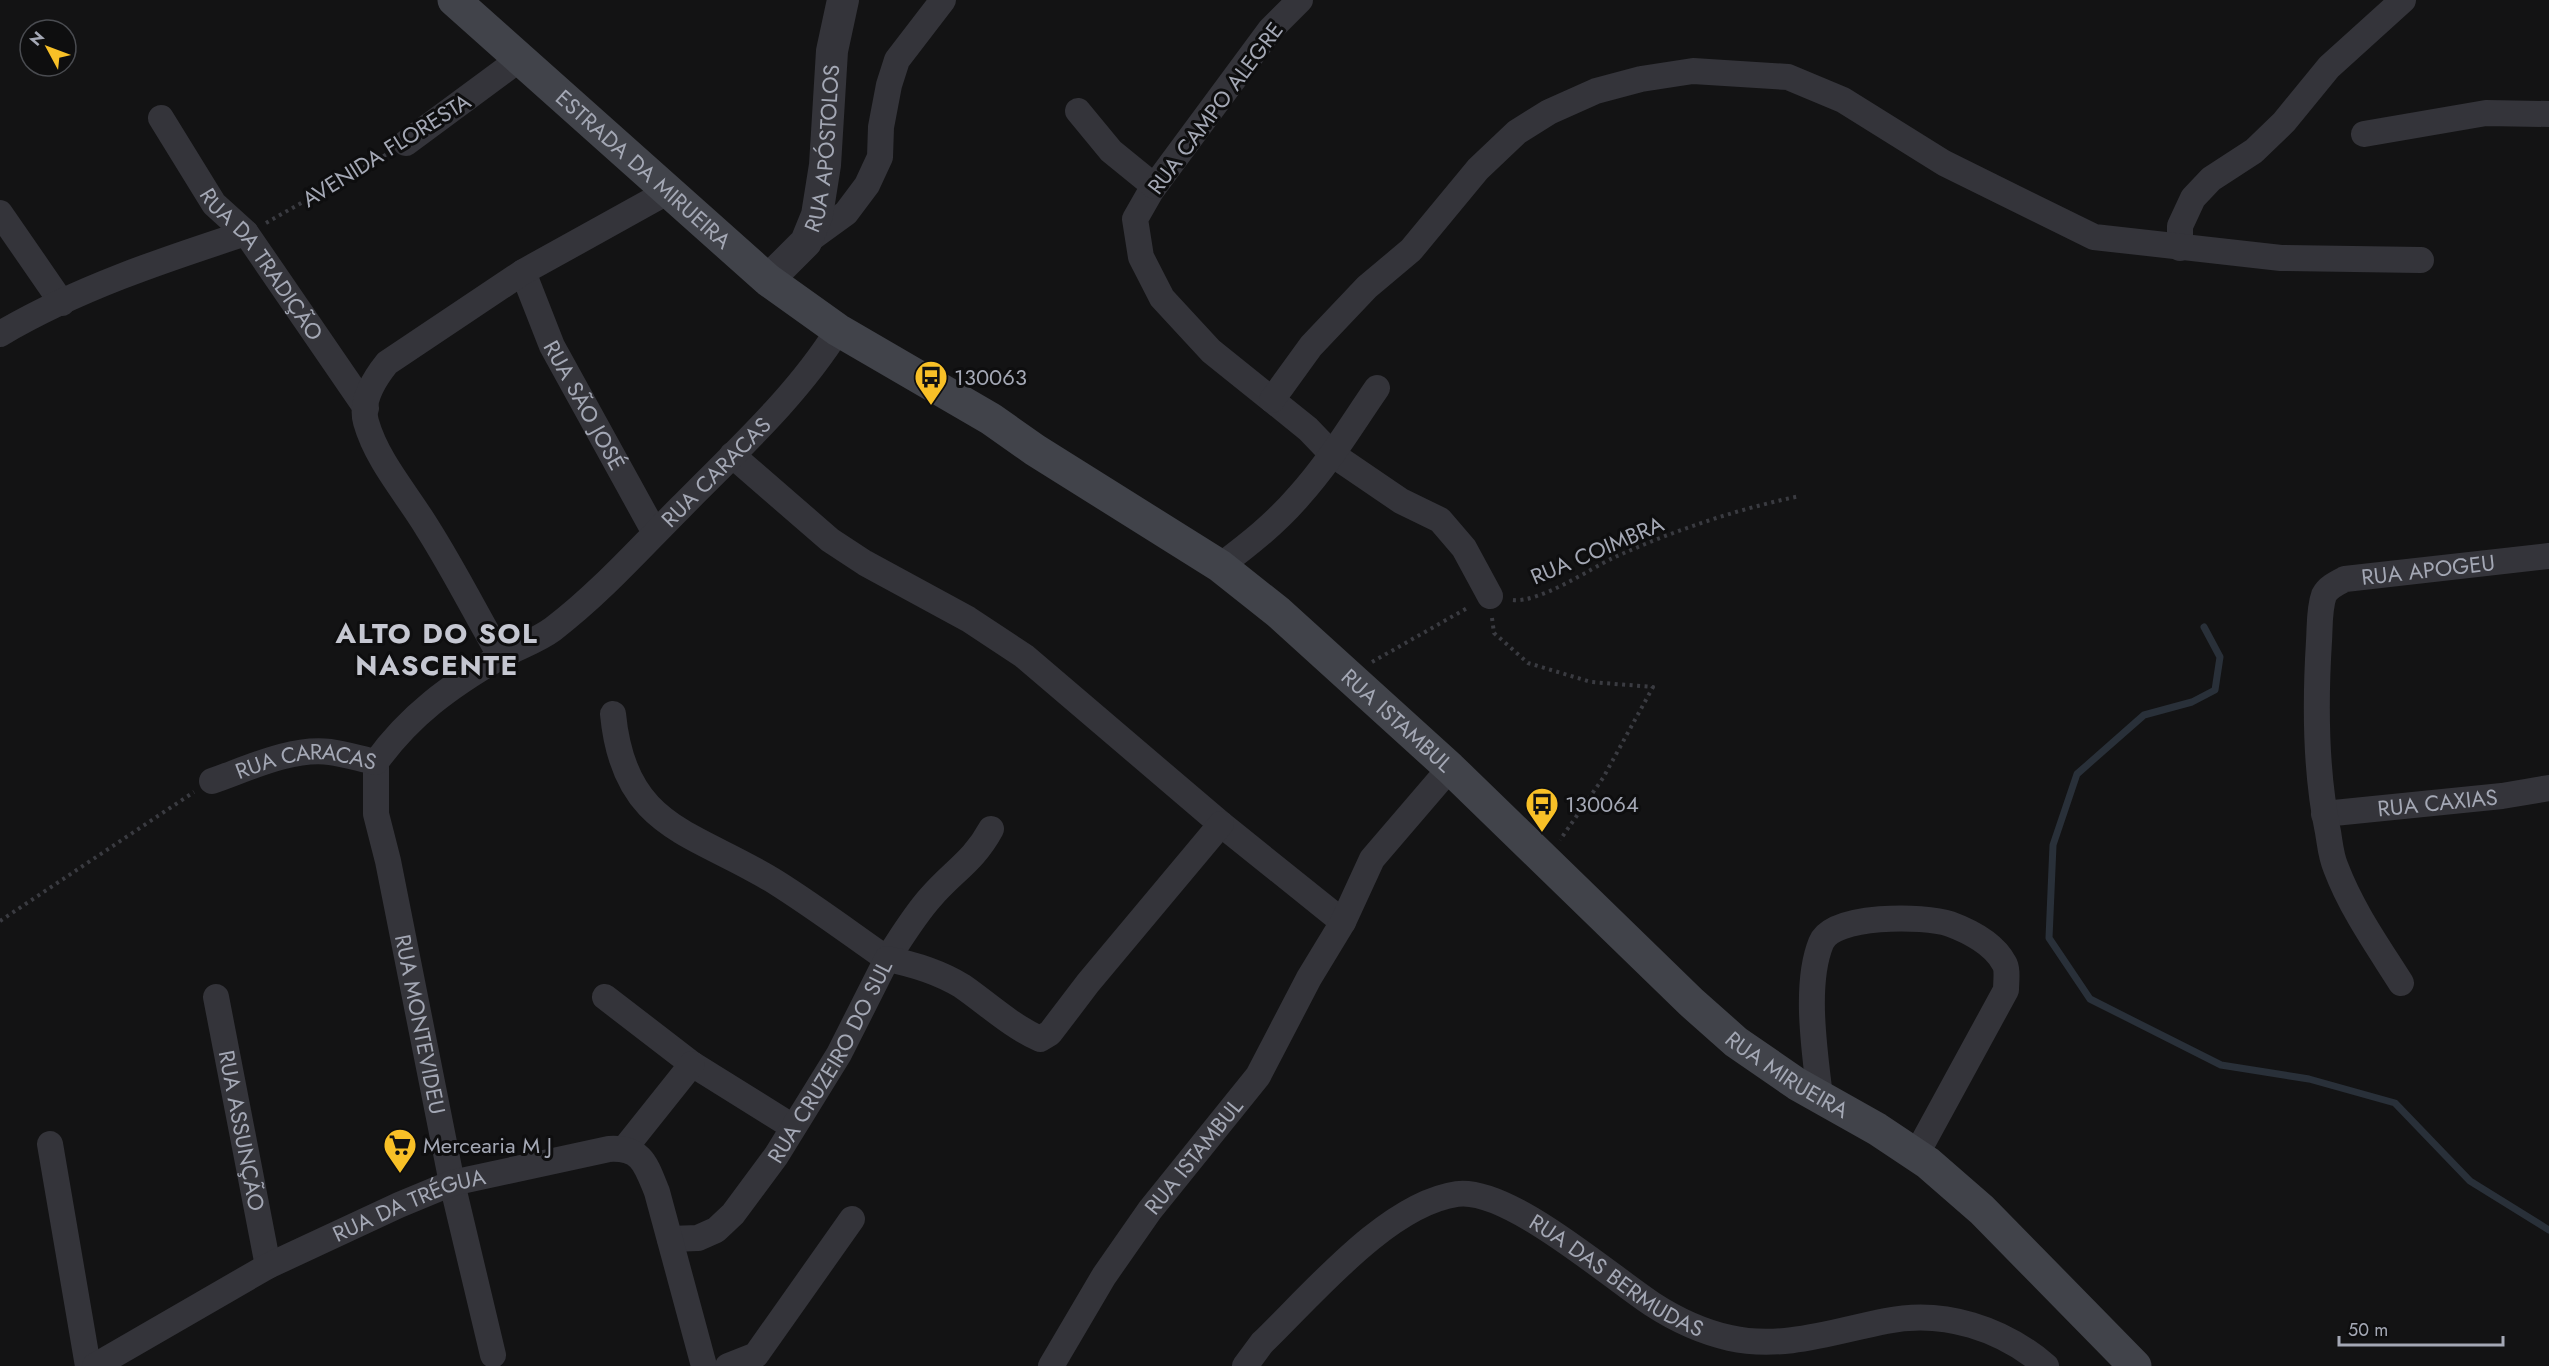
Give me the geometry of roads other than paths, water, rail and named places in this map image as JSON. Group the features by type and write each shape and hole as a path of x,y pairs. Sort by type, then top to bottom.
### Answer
{"main road":[{"name":"ESTRADA DA MIRUEIRA","path":"454,0 768,280 838,330"},
{"name":"RUA ISTAMBUL","path":"838,330 991,419 1035,450 1220,566 1350,674 1450,768"},
{"name":"RUA MIRUEIRA","path":"1450,768 1635,951 1736,1042 1820,1097 1877,1129 1916,1155 1982,1210 2135,1366"}],"street":[{"name":"RUA APÓSTOLOS","path":"768,280 806,243 817,214 822,185 832,51 843,0"},
{"path":"806,243 846,213 867,185 880,157 883,116 897,60 943,0"},
{"name":"RUA CAMPO ALEGRE","path":"1272,400 1211,351 1161,298 1141,257 1135,219 1154,186 1270,30 1300,0"},
{"path":"2180,248 2180,226 2193,198 2211,179 2254,152 2284,123 2328,67 2403,0"},
{"name":"AVENIDA FLORESTA","path":"406,143 521,58"},
{"path":"1490,596 1464,548 1440,520 1401,501 1332,454 1308,429 1272,400 1311,346 1368,287 1411,250 1478,169 1517,132 1549,112 1596,91 1641,79 1694,71 1788,77 1843,100 1944,163 2094,237 2281,258 2421,260"},
{"path":"1078,111 1111,151 1154,186"},
{"path":"2364,134 2487,113 2549,114"},
{"name":"RUA DA TRADIÇÃO","path":"161,118 214,204 246,233 366,408"},
{"path":"501,657 429,530 380,454 365,420 368,396 377,376 387,363 523,272 669,191"},
{"path":"0,213 62,303"},
{"path":"0,334 62,303 176,255 246,233"},
{"name":"RUA SÃO JOSÉ","path":"523,272 552,346 655,533"},
{"name":"RUA CARACAS","path":"212,781 281,758 310,752 328,751 376,762 396,735 416,714 501,657 549,632 574,612 732,455 820,360 838,330"},
{"path":"1220,566 1256,539 1299,496 1332,454 1377,388"},
{"path":"732,455 831,540 865,563 968,619 1023,656 1221,824 1343,922"},
{"name":"RUA APOGEU","path":"2324,814 2317,774 2317,665 2321,607 2325,593 2333,584 2345,579 2549,556"},
{"path":"613,714 616,748 622,767 635,790 656,814 673,828 777,883 887,959 930,898 966,866 981,849 991,829"},
{"name":"RUA MONTEVIDEU","path":"376,762 376,814 388,861 452,1184 493,1355"},
{"name":"RUA ISTAMBUL","path":"1051,1366 1104,1276 1150,1210 1258,1076 1343,922 1372,859 1450,768"},
{"name":"RUA CAXIAS","path":"2324,814 2502,796 2549,788"},
{"path":"2324,814 2335,866 2348,896 2367,934 2401,983"},
{"name":"RUA CRUZEIRO DO SUL","path":"670,1239 698,1238 716,1230 733,1215 794,1127 839,1054 887,959 917,965 960,985 1023,1032 1040,1040 1050,1033 1088,983 1221,824"},
{"path":"1820,1097 1814,1043 1812,988 1821,941 1838,926 1912,918 1949,924 1990,945 2006,964 2006,990 1916,1155"},
{"name":"RUA ASSUNÇÃO","path":"216,997 268,1266"},
{"path":"605,997 692,1064 794,1127"},
{"path":"692,1064 626,1148 635,1153 646,1166 670,1239 704,1366"},
{"path":"50,1144 88,1366"},
{"name":"RUA DA TRÉGUA","path":"95,1366 268,1266 355,1224 452,1184 586,1153 626,1148"},
{"name":"RUA DAS BERMUDAS","path":"1245,1366 1262,1343 1394,1220 1428,1201 1460,1193 1498,1201 1536,1222 1653,1305 1686,1323 1730,1338 1775,1343 1846,1332 1888,1320 1923,1318 1979,1327 2027,1349 2046,1366"},
{"path":"728,1366 756,1355 852,1219"}],"waterway":[{"path":"2204,627 2220,657 2215,690 2192,702 2144,715 2077,774 2053,845 2049,938 2090,999 2221,1065 2309,1079 2395,1103 2470,1181 2549,1230"}],"place":[{"name":"130063","path":"931,406"},
{"name":"130064","path":"1542,833"},
{"name":"Mercearia M J","path":"400,1174"}],"district":[{"name":"ALTO DO SOL NASCENTE","path":"437,649"}]}
